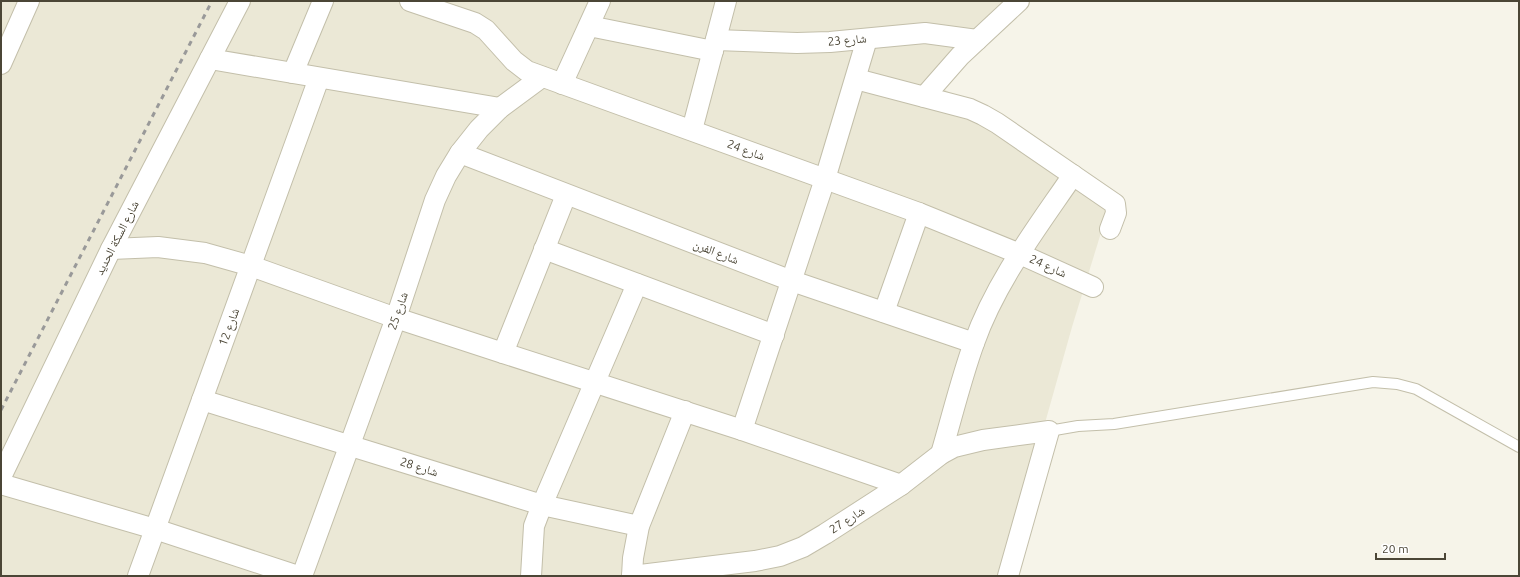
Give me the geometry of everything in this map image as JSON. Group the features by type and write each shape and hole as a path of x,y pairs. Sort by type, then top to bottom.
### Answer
{"street":[{"path":"1,64 29,1"},
{"name":"شارع السكة الحديد","path":"1,477 111,249 240,1"},
{"path":"293,73 323,1"},
{"name":"شارع 24","path":"410,1 475,23 496,39 514,61 527,71 919,213 1020,254 1093,287"},
{"path":"562,84 600,1"},
{"path":"692,130 726,1"},
{"path":"924,97 960,56 1019,1"},
{"name":"شارع 23","path":"589,26 714,46 830,42 925,33 977,40"},
{"path":"742,430 826,179 868,39"},
{"path":"210,59 500,108"},
{"name":"شارع 25","path":"302,576 396,318 435,200 446,176 460,153 479,129 500,108 542,77"},
{"name":"شارع 12","path":"138,576 319,78"},
{"path":"856,79 970,109 983,115 1115,204 1116,213 1110,229"},
{"name":"شارع الفرن","path":"460,153 792,281 974,343"},
{"path":"941,454 974,343 997,294 1020,254 1073,175"},
{"path":"503,353 566,195"},
{"path":"884,312 919,213"},
{"path":"111,249 158,247 205,253 251,266 396,318 685,411 901,485"},
{"path":"544,250 774,335"},
{"path":"531,576 534,526 637,284"},
{"name":"شارع 28","path":"202,400 542,505 638,526"},
{"path":"632,576 638,526 685,411"},
{"path":"1008,576 1049,431"},
{"name":"شارع 27","path":"632,576 755,561 780,556 803,547 901,485 941,454 968,443 1049,431"},
{"path":"1,484 155,529 298,576"}],"lane":[{"path":"1049,431 1078,426 1114,424 1373,382 1397,384 1416,389 1519,447"}],"shaded area":[{"path":"1,1 1012,1 928,77 1108,210 1072,327 1002,576 1,576"}],"railway":[{"path":"1,410 212,1"}]}
